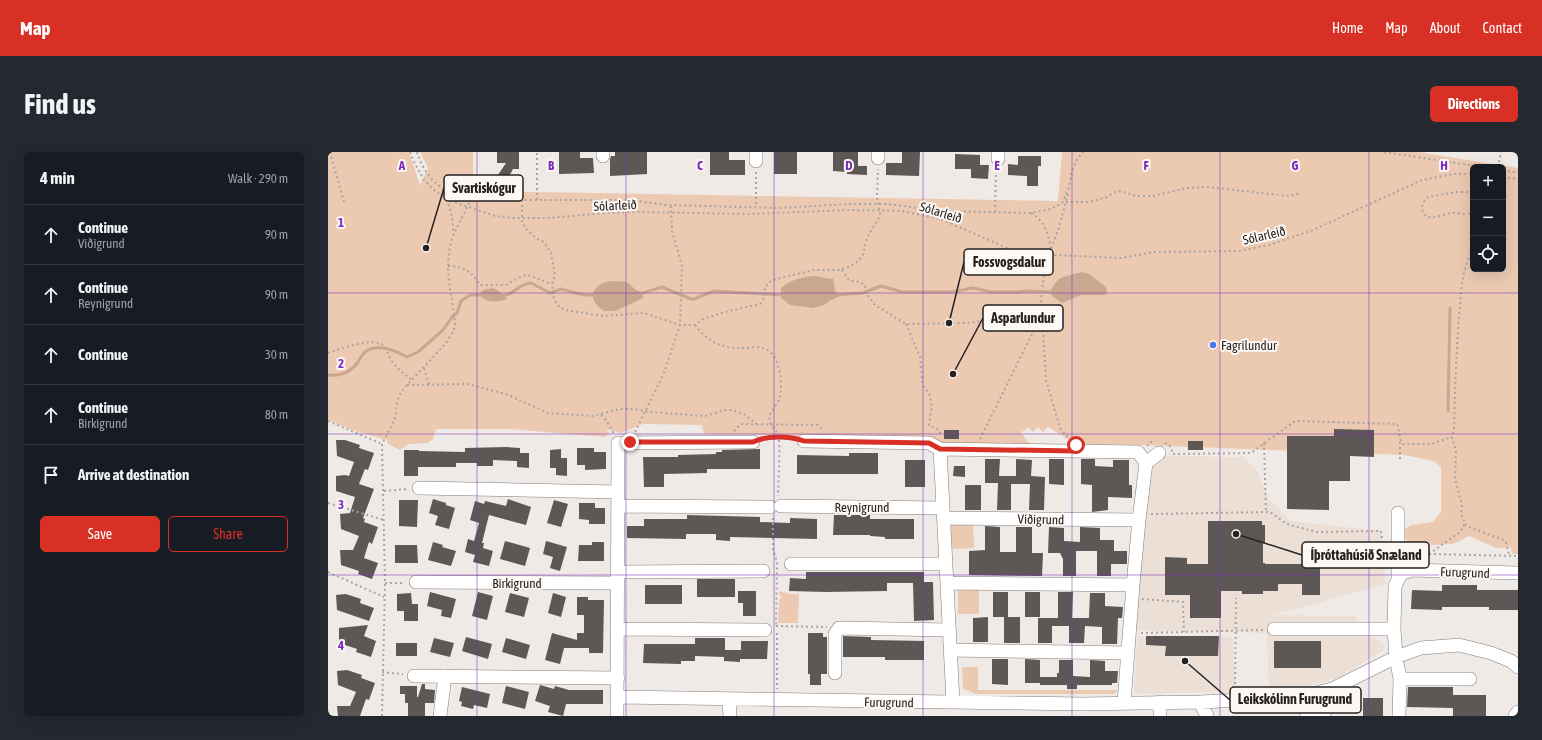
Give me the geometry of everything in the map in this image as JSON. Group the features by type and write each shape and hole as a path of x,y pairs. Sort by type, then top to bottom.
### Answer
{"street":[{"path":"804,441 929,443 940,449 1138,452 1146,463 1139,517 1126,653 1124,703"},
{"path":"617,716 617,492 624,442 753,442"},
{"path":"940,449 953,702"},
{"path":"1146,463 1159,454"},
{"path":"419,488 617,492"},
{"path":"618,506 776,507"},
{"name":"Reynigrund","path":"776,507 943,513"},
{"name":"Víðigrund","path":"943,513 1139,517"},
{"path":"1398,513 1398,579 1395,586 1394,629 1396,657 1400,679 1399,716"},
{"path":"791,564 946,564"},
{"name":"Furugrund","path":"1398,579 1401,574 1412,570 1518,573"},
{"name":"Birkigrund","path":"416,582 618,578 763,571"},
{"path":"947,583 1133,585"},
{"path":"617,629 771,627"},
{"path":"835,673 835,634 839,628 949,630"},
{"path":"1274,630 1394,629"},
{"name":"Furugrund","path":"618,697 953,702 994,710 1083,704 1200,702 1300,697 1332,689 1396,657 1421,648 1459,646 1491,653 1511,661 1518,667"},
{"path":"950,650 1126,653"},
{"path":"414,676 618,678"},
{"path":"440,716 445,676"},
{"path":"1400,679 1470,679"},
{"path":"1307,716 1322,714 1328,710 1332,689"},
{"path":"730,699 730,716"},
{"path":"1160,702 1160,716"},
{"path":"1200,702 1207,716"},
{"path":"1515,716 1518,712"}],"path":[{"path":"330,152 344,202"},
{"name":"Sólarleið","path":"410,152 424,180 435,191 446,198 495,216 522,218 576,216 606,213 748,214 850,210 901,211 928,215 954,224 1008,250 1024,254 1126,258 1154,252 1224,252 1254,248 1299,236 1422,180 1453,174 1470,174"},
{"name":"Sólarleið","path":"417,152 422,166 428,175 443,189 452,195 470,200 632,200 671,205 792,208 850,204 879,204 900,205 941,211 1030,213 1051,209 1062,202 1069,187 1076,161 1083,152"},
{"path":"537,152 537,200"},
{"path":"1384,152 1470,165"},
{"path":"1499,164 1501,152"},
{"path":"522,200 522,218 525,228 537,239 544,242 551,253 555,275 552,284 554,298 557,305 564,310 604,316 644,313 680,325 695,325 704,319 725,312 760,304 764,298 766,287 772,280 814,270 842,270 858,261 863,256 867,237 878,220 880,210 877,197 878,155"},
{"path":"756,156 756,207"},
{"path":"996,212 996,166 998,156"},
{"path":"1506,171 1518,173"},
{"path":"1506,178 1518,180"},
{"path":"1066,202 1090,202 1120,191 1136,196 1148,196 1186,188 1208,186 1289,196 1300,192"},
{"path":"1069,187 1060,227 1045,266 1041,300 1046,380 1060,428 1076,445 1076,451"},
{"path":"382,716 385,583 382,444 395,419 396,402 407,385 447,342 454,330 448,266 452,241 453,218 443,189"},
{"path":"1470,192 1456,192 1428,198 1422,206 1424,213 1427,216 1434,218 1453,213 1466,215 1470,212"},
{"path":"452,241 470,200"},
{"path":"601,415 624,442 646,411 664,373 680,325 682,266 672,231 671,205"},
{"path":"1030,213 1036,216 1046,230 1051,250"},
{"path":"1470,255 1464,268 1457,344 1454,429 1452,437 1456,451 1455,479 1465,523 1469,527 1502,539 1506,542 1509,556"},
{"path":"448,266 455,266 469,271 480,285 506,285 522,276 528,275 552,284"},
{"path":"842,270 848,279 860,282 875,305 906,324 967,324 1042,312"},
{"path":"976,450 977,444 1042,315"},
{"path":"906,324 920,357 923,386 929,393 932,406 929,425 938,430"},
{"path":"695,325 703,336 713,342 734,348 763,348 768,350 774,356 780,375 780,398 772,411 770,422 779,438 776,507 773,518 773,549 777,562 778,596 771,627 777,700"},
{"path":"328,353 365,342 380,344 386,347 387,354 398,369 412,380"},
{"path":"424,368 429,385"},
{"path":"407,385 467,384 506,394 548,413 592,416 626,409 705,416 725,410 732,410 744,414 758,425"},
{"path":"328,421 382,444"},
{"path":"1173,454 1252,453 1295,421 1397,424 1400,441 1400,458"},
{"path":"1400,441 1403,444 1431,444 1452,437"},
{"path":"753,442 761,438 796,439 804,441"},
{"path":"1264,443 1266,512"},
{"path":"384,492 419,488"},
{"path":"328,502 384,520"},
{"path":"1139,517 1270,512 1286,524 1316,532 1381,532 1384,556 1398,554 1518,556"},
{"path":"1429,554 1460,532 1465,523"},
{"path":"763,571 777,562"},
{"path":"328,572 384,597"},
{"path":"385,583 416,582"},
{"path":"778,596 782,597"},
{"path":"1132,598 1184,602 1184,632"},
{"path":"1235,700 1236,598"},
{"path":"771,627 812,626 839,628"},
{"path":"1128,633 1274,630"},
{"path":"382,672 414,676"}],"shaded area":[{"path":"328,152 409,152 420,185 428,168 420,152 473,152 473,191 1058,201 1062,152 1418,152 1493,164 1470,164 1470,272 1506,272 1506,166 1518,168 1518,554 1512,554 1511,547 1496,548 1469,536 1453,544 1410,546 1405,538 1405,529 1411,525 1433,522 1441,512 1441,467 1434,461 1404,455 1142,445 1076,444 1048,427 1043,432 1038,427 1033,432 1028,427 1024,431 1020,432 1030,444 976,450 813,436 704,434 702,425 643,424 620,433 606,429 609,433 605,437 509,429 436,429 433,439 428,443 409,444 400,450 388,444 387,440 355,431 328,420"},
{"path":"1082,272 1089,274 1106,287 1107,293 1105,295 1081,295 1062,303 1052,296 1051,289 1059,279"},
{"path":"814,276 831,279 833,278 835,291 839,295 838,297 824,305 813,308 790,305 781,298 781,288 788,283 796,279"},
{"path":"609,281 628,283 643,294 643,298 615,311 604,311 595,302 593,294 598,286"},
{"path":"494,288 507,299 500,301 488,301 480,294 483,290"},
{"path":"1152,456 1243,457 1257,471 1269,499 1290,521 1381,531 1386,584 1273,615 1356,616 1356,626 1384,645 1382,651 1338,678 1291,691 1269,691 1267,633 1135,630"},
{"path":"973,524 974,548 952,549 951,525"},
{"path":"958,590 979,590 979,614 958,614"},
{"path":"780,591 790,594 799,594 798,623 778,623 779,600 782,597 779,594"},
{"path":"1137,636 1233,637 1235,686 1227,692 1134,694"},
{"path":"962,667 978,667 978,690 1118,690 1114,694 975,694 963,689"}],"building":[{"path":"497,152 519,152 519,169 513,169 507,180 498,175 506,163 497,163"},
{"path":"559,152 580,152 580,158 593,158 594,173 559,174"},
{"path":"615,152 647,152 647,174 610,176 610,159 611,156 615,156"},
{"path":"710,152 729,152 729,160 745,160 745,175 710,175"},
{"path":"774,152 797,152 797,174 774,174"},
{"path":"833,152 858,152 858,166 867,166 867,175 847,174 847,172 833,171"},
{"path":"902,152 920,152 919,176 886,175 886,163 902,163"},
{"path":"955,154 980,155 980,165 989,165 988,179 971,178 971,169 955,169"},
{"path":"1018,156 1041,156 1041,166 1038,166 1038,186 1027,186 1027,176 1008,175 1008,164 1018,165"},
{"path":"1334,429 1374,430 1374,457 1350,456 1350,481 1329,481 1329,510 1287,509 1287,436 1334,436"},
{"path":"944,430 959,430 959,439 944,439"},
{"path":"336,440 345,440 360,445 359,448 374,453 368,470 365,469 359,484 374,489 363,518 365,519 364,522 378,527 372,544 369,542 364,558 378,563 372,579 358,574 359,571 341,565 340,550 353,550 359,536 341,529 340,514 350,513 355,497 336,491 336,476 349,476 354,462 337,456"},
{"path":"1188,441 1203,441 1203,450 1188,450"},
{"path":"465,448 520,448 520,453 529,453 529,468 517,467 517,461 493,460 493,466 477,466 477,463 456,463 456,467 418,467 418,476 404,476 404,450 465,452"},
{"path":"577,448 594,448 594,452 606,452 606,469 585,470 585,465 577,465"},
{"path":"561,449 561,458 567,458 567,476 556,475 556,468 550,468 550,450"},
{"path":"760,449 760,469 707,469 707,473 664,474 664,487 644,487 643,457 678,457 678,455 716,454 716,452 722,452 722,450"},
{"path":"849,453 878,453 878,474 797,474 797,455 849,456"},
{"path":"985,459 1000,459 999,476 1016,476 1016,459 1032,460 1031,476 1045,477 1044,510 1029,510 1030,484 1011,484 1011,510 997,510 998,483 985,483"},
{"path":"1049,459 1064,459 1064,485 1049,484"},
{"path":"1081,459 1095,459 1095,466 1113,467 1113,460 1129,460 1129,485 1132,485 1132,498 1108,497 1108,510 1092,512 1092,485 1081,484"},
{"path":"905,460 925,460 925,487 905,487"},
{"path":"954,466 965,466 965,477 953,476"},
{"path":"965,485 981,485 981,510 965,510"},
{"path":"433,499 446,503 446,505 455,508 449,529 435,525 438,516 429,513"},
{"path":"508,499 531,507 526,525 489,515 482,543 484,543 483,548 493,551 489,566 473,562 475,555 465,552 468,539 474,541 479,523 470,520 475,501 484,504 485,501 506,506"},
{"path":"399,500 418,500 417,527 399,526"},
{"path":"554,500 568,504 561,527 547,523"},
{"path":"579,503 595,503 595,508 605,508 605,524 589,524 589,520 579,519"},
{"path":"687,515 760,517 760,522 790,523 790,518 817,519 817,539 730,537 730,541 716,540 716,534 686,534 686,539 627,538 627,526 644,526 644,519 687,519"},
{"path":"834,515 870,515 870,519 914,519 914,539 885,539 885,537 870,535 833,535"},
{"path":"1208,521 1262,521 1262,525 1265,525 1263,563 1320,564 1320,595 1302,595 1302,584 1278,584 1278,591 1263,591 1263,594 1242,594 1242,591 1221,591 1221,618 1190,618 1190,595 1165,595 1165,557 1187,558 1187,564 1208,564"},
{"path":"985,526 1000,527 1000,552 1016,552 1016,527 1032,527 1032,553 1043,553 1042,576 969,575 969,551 985,550"},
{"path":"1049,527 1064,528 1064,541 1080,542 1080,527 1100,528 1100,540 1114,540 1114,551 1127,551 1127,564 1111,564 1111,576 1097,576 1097,551 1076,551 1076,576 1063,576 1063,559 1060,553 1048,553"},
{"path":"505,541 530,548 525,566 500,559"},
{"path":"546,541 567,547 560,571 550,568 553,557 543,554"},
{"path":"433,542 443,545 442,547 456,551 451,566 428,560"},
{"path":"592,542 604,542 604,561 578,561 579,545 592,545"},
{"path":"395,545 417,545 418,563 395,563"},
{"path":"806,572 924,572 924,582 933,582 934,620 914,621 913,583 887,583 887,591 789,591 790,578 806,579"},
{"path":"697,579 735,579 735,597 697,597"},
{"path":"645,585 682,585 682,604 645,604"},
{"path":"1442,585 1477,585 1477,590 1518,590 1518,610 1489,610 1489,607 1442,607 1442,610 1411,609 1412,590 1442,591"},
{"path":"738,591 756,591 756,616 743,616 743,603 738,603"},
{"path":"430,592 456,599 451,618 441,616 442,610 427,606"},
{"path":"478,592 493,596 487,620 472,616"},
{"path":"993,592 1008,592 1008,617 993,617"},
{"path":"1025,592 1040,592 1040,617 1025,617"},
{"path":"1058,592 1073,592 1072,618 1089,618 1090,593 1105,593 1105,606 1123,607 1122,618 1118,618 1117,644 1102,644 1102,627 1085,626 1084,643 1069,643 1069,626 1052,626 1052,643 1038,643 1038,618 1058,618"},
{"path":"411,593 412,604 418,604 418,621 404,621 404,611 397,611 397,594"},
{"path":"510,593 529,598 524,617 505,612"},
{"path":"553,593 566,597 561,617 548,613"},
{"path":"346,594 361,599 360,603 374,608 369,621 337,610 336,595"},
{"path":"577,597 588,597 588,600 604,600 603,653 589,653 589,648 564,648 560,664 545,660 552,633 577,640 577,633 584,633 584,615 577,615"},
{"path":"988,617 988,642 973,642 973,618"},
{"path":"1004,617 1020,617 1020,643 1004,643"},
{"path":"368,625 364,636 376,641 371,657 356,652 357,649 339,643 339,628"},
{"path":"808,633 823,633 823,637 827,637 827,674 821,674 821,685 810,685 810,674 808,674"},
{"path":"843,636 871,637 871,640 924,641 924,660 885,660 885,657 843,657"},
{"path":"1146,636 1219,636 1218,656 1165,656 1166,646 1146,645"},
{"path":"466,637 492,644 488,659 462,651"},
{"path":"434,638 454,643 450,657 430,652"},
{"path":"506,638 530,645 526,659 502,652"},
{"path":"695,638 725,638 725,650 741,650 741,641 768,641 767,659 740,659 740,662 724,661 724,657 695,656 695,661 681,661 681,664 643,663 644,644 695,644"},
{"path":"1274,641 1321,641 1321,668 1274,668"},
{"path":"396,643 417,643 417,656 396,656"},
{"path":"992,659 1008,659 1008,685 992,684"},
{"path":"1025,659 1040,660 1040,683 1025,683"},
{"path":"1059,660 1073,660 1073,676 1090,677 1090,660 1105,661 1105,671 1118,671 1117,683 1112,683 1112,685 1077,685 1077,689 1067,689 1067,685 1040,685 1040,677 1057,677 1057,673 1059,673"},
{"path":"347,670 362,675 361,678 375,683 369,700 366,699 360,716 338,716 337,706 350,706 356,692 338,685 337,671"},
{"path":"422,684 425,684 425,689 435,690 434,703 425,703 425,716 408,716 408,703 405,703 405,694 400,694 400,686 417,686 418,697"},
{"path":"540,685 554,689 555,686 569,690 603,690 603,704 566,704 563,716 548,712 550,706 535,701"},
{"path":"506,686 529,692 525,709 502,703"},
{"path":"462,687 490,694 487,708 474,705 473,709 461,706 462,702 459,701"},
{"path":"1408,687 1453,687 1453,695 1486,695 1486,716 1453,716 1453,708 1407,707"},
{"path":"1363,698 1383,698 1383,716 1363,716"}],"waterway":[{"path":"501,296 509,294 522,285 531,283 550,293 561,289 584,295 595,295"},
{"path":"836,295 863,293 881,286 902,292 952,292 973,288 991,292 1055,292"},
{"path":"640,294 662,287 691,299 714,291 783,295"},
{"path":"328,375 337,375 352,369 365,352 370,349 386,349 407,357 418,352 443,330 452,317 457,313 461,301 470,295 484,295"},
{"path":"1448,411 1450,308"}],"place":[{"name":"Svartiskógur","path":"426,248"},
{"name":"Fossvogsdalur","path":"949,323"},
{"name":"Fagrilundur","path":"1213,345"},
{"name":"Asparlundur","path":"953,374"},
{"name":"Íþróttahúsið Snæland","path":"1236,534"},
{"name":"Leikskólinn Furugrund","path":"1185,661"}],"route":[{"path":"630,442 753,442 761,438 896,444 929,443 940,449 1076,451 1076,445"}]}
